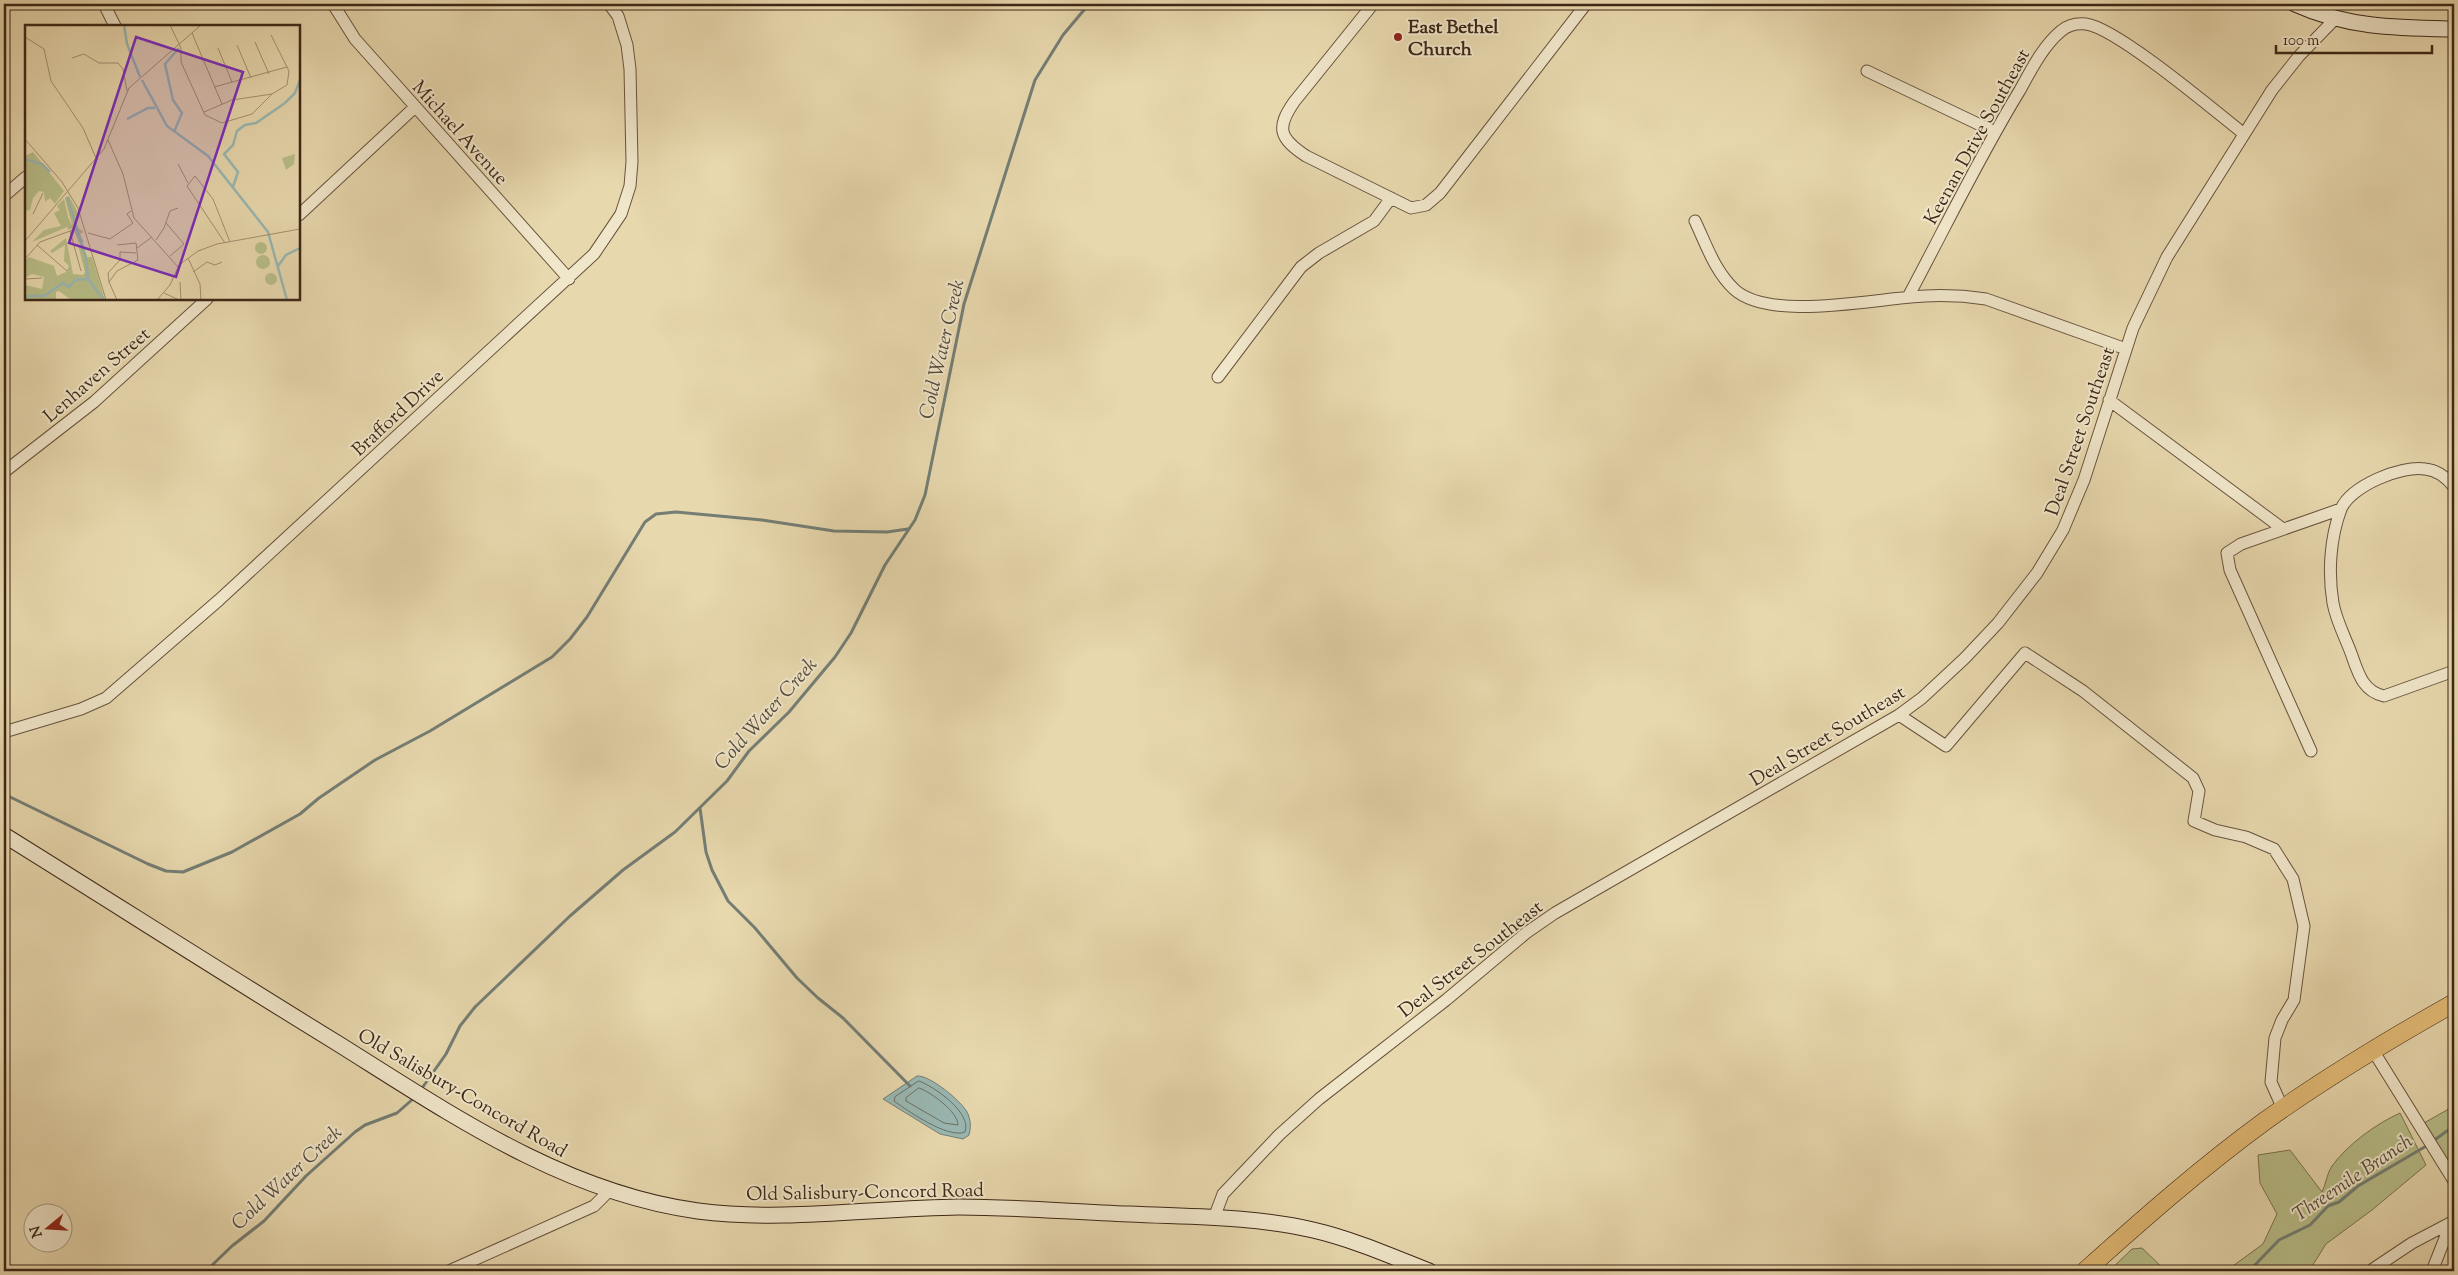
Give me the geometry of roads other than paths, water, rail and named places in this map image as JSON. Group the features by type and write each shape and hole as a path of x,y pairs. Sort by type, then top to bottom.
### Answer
{"main road":[{"path":"2295,4 2335,19 2389,28 2454,29"},
{"name":"Old Salisbury-Concord Road","path":"4,835 456,1116 549,1167 610,1190 681,1208 755,1216 961,1207 1214,1218 1294,1226 1317,1231 1370,1248 1428,1271"},
{"path":"2085,1271 2190,1179 2284,1109 2360,1058 2374,1052 2454,1003"}],"street":[{"path":"104,4 114,25"},
{"name":"Michael Avenue","path":"333,4 355,39 569,279"},
{"name":"Brafford Drive","path":"4,732 81,709 106,698 213,605 594,254 621,214 630,186 630,69 627,46 620,23 609,4"},
{"path":"1373,4 1294,102 1284,116 1281,126 1286,140 1291,146 1411,208 1426,205 1434,199 1586,4"},
{"name":"Deal Street Southeast","path":"1214,1218 1223,1194 1286,1129 1319,1100 1446,1000 1526,933 1555,913 1899,715 1922,698 1965,658 1998,623 2037,573 2063,530 2084,480 2126,349 2148,294 2167,257 2244,134 2283,77 2299,56 2335,19"},
{"name":"Keenan Drive Southeast","path":"1908,297 1996,132 2049,43 2066,27 2079,24 2096,27 2118,40 2161,70 2244,134"},
{"path":"1867,72 1996,132"},
{"path":"300,214 415,107"},
{"path":"4,196 25,178"},
{"path":"1218,377 1301,267 1319,253 1374,222 1392,198"},
{"path":"1695,221 1725,279 1736,291 1760,302 1807,306 1908,297 1967,297 1986,299 2126,349"},
{"name":"Lenhaven Street","path":"4,472 94,402 206,300"},
{"path":"2109,400 2282,529"},
{"path":"2454,487 2434,471 2410,468 2367,484 2351,495 2341,509 2333,536 2331,566 2333,603 2362,682 2376,694 2384,696 2454,671"},
{"path":"2311,751 2227,560 2227,553 2241,544 2341,509"},
{"path":"1899,715 1946,746 2025,653 2083,691 2193,778 2199,791 2194,821 2215,830 2246,837 2274,849 2293,878 2304,926 2294,1000 2282,1020 2275,1038 2271,1082 2284,1109"},
{"path":"2374,1052 2454,1181"},
{"path":"449,1271 594,1206 610,1190"},
{"path":"2370,1271 2412,1243 2453,1222"},
{"path":"2432,1271 2453,1222"}],"water":[{"path":"917,1076 937,1084 964,1107 970,1121 969,1135 963,1139 940,1134 883,1099"}],"waterway":[{"name":"Cold Water Creek","path":"420,1091 446,1054 460,1026 475,1007 570,916 623,870 675,832 727,781 749,751 789,712 835,657 851,633 885,565 915,520 925,495 964,304 1035,80 1063,35 1089,4"},
{"path":"4,794 148,864 166,871 183,872 232,852 300,814 319,798 375,760 430,731 552,657 570,639 587,617 645,522 656,514 676,512 762,520 834,531 887,532 908,529"},
{"path":"700,808 706,852 712,870 728,901 755,928 797,978 843,1018 910,1086"},
{"name":"Cold Water Creek","path":"206,1271 232,1246 264,1221 306,1176 355,1132 365,1125 397,1113 414,1098"},
{"name":"Threemile Branch","path":"2433,1141 2454,1126"},
{"name":"Threemile Branch","path":"2244,1271 2252,1268 2279,1240 2310,1225 2328,1206 2339,1202 2358,1186 2428,1145"}],"place":[{"name":"East Bethel Church","path":"1398,37"}]}
